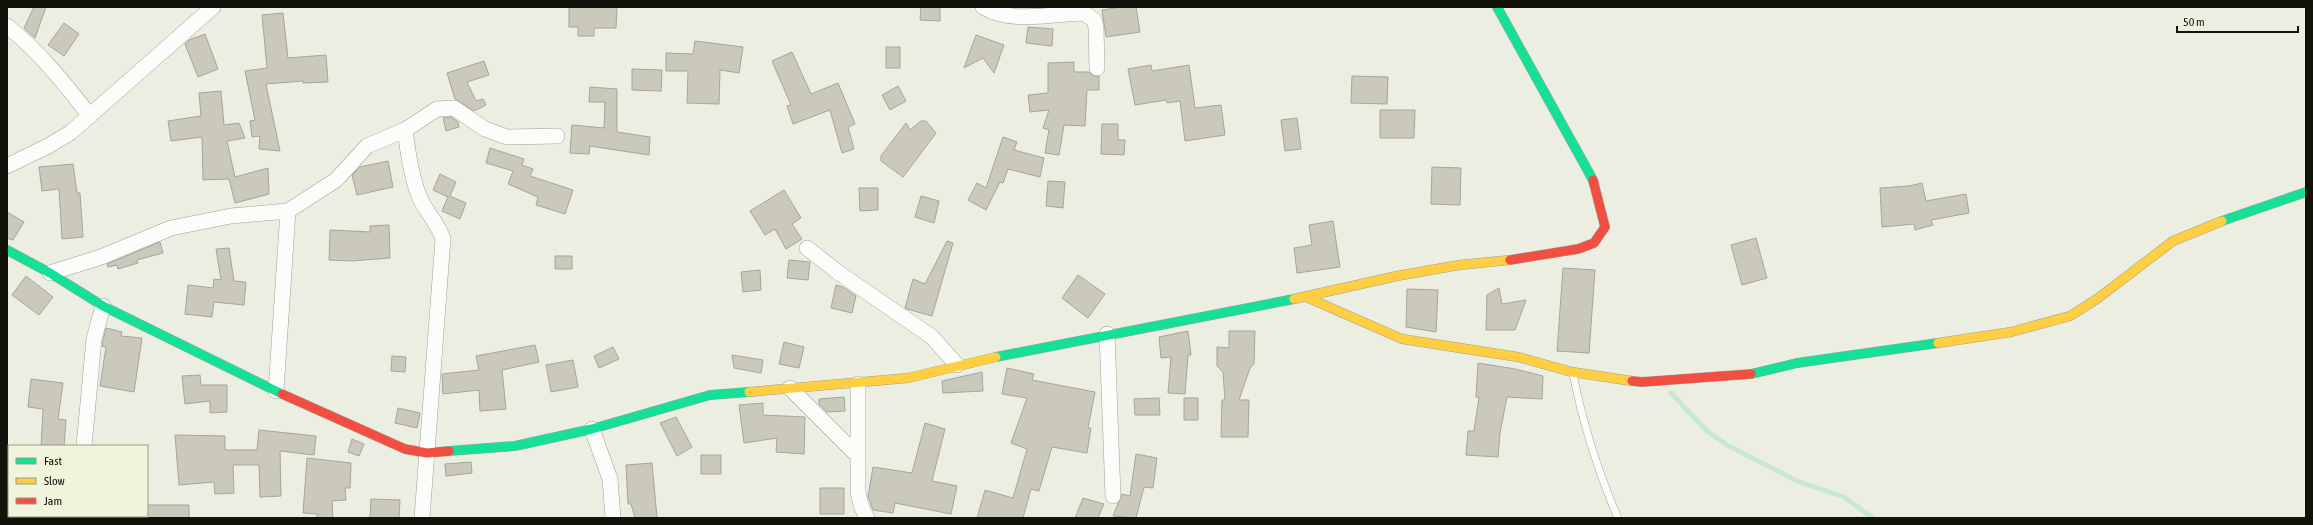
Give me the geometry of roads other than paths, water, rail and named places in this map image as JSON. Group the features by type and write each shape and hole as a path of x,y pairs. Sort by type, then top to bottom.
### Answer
{"street":[{"path":"7,166 48,146 70,133 213,7"},
{"path":"983,7 991,12 1010,16 1063,10 1084,13 1094,20 1096,27 1097,68"},
{"path":"7,250 50,273 103,306 276,391 405,449 427,453 515,446 592,429 710,395 858,384 908,378 957,365 1106,334 1306,297 1459,265 1578,249 1594,243 1600,238 1605,227 1595,183 1497,7"},
{"path":"7,26 28,43 52,67 90,116"},
{"path":"50,273 101,257 171,228 230,216 288,211 336,180 367,146 405,130 437,109 454,108 497,134 507,137 557,136"},
{"path":"405,130 412,172 419,197 440,229 443,238 422,518"},
{"path":"1306,297 1402,339 1518,357 1572,372 1642,382 1714,378 1760,373 1796,363 2010,332 2070,316 2097,299 2173,241 2196,230 2306,192"},
{"path":"276,391 288,211"},
{"path":"807,248 839,274 932,337 957,365"},
{"path":"84,445 94,339 103,306"},
{"path":"1106,334 1113,496"},
{"path":"858,384 858,493 862,508 867,518"},
{"path":"790,388 858,456"},
{"path":"592,429 610,478 613,518"}],"lane":[{"path":"1572,372 1582,418 1606,489 1618,518"}],"waterway":[{"path":"1671,393 1707,431 1727,445 1797,481 1844,497 1873,518"}]}
